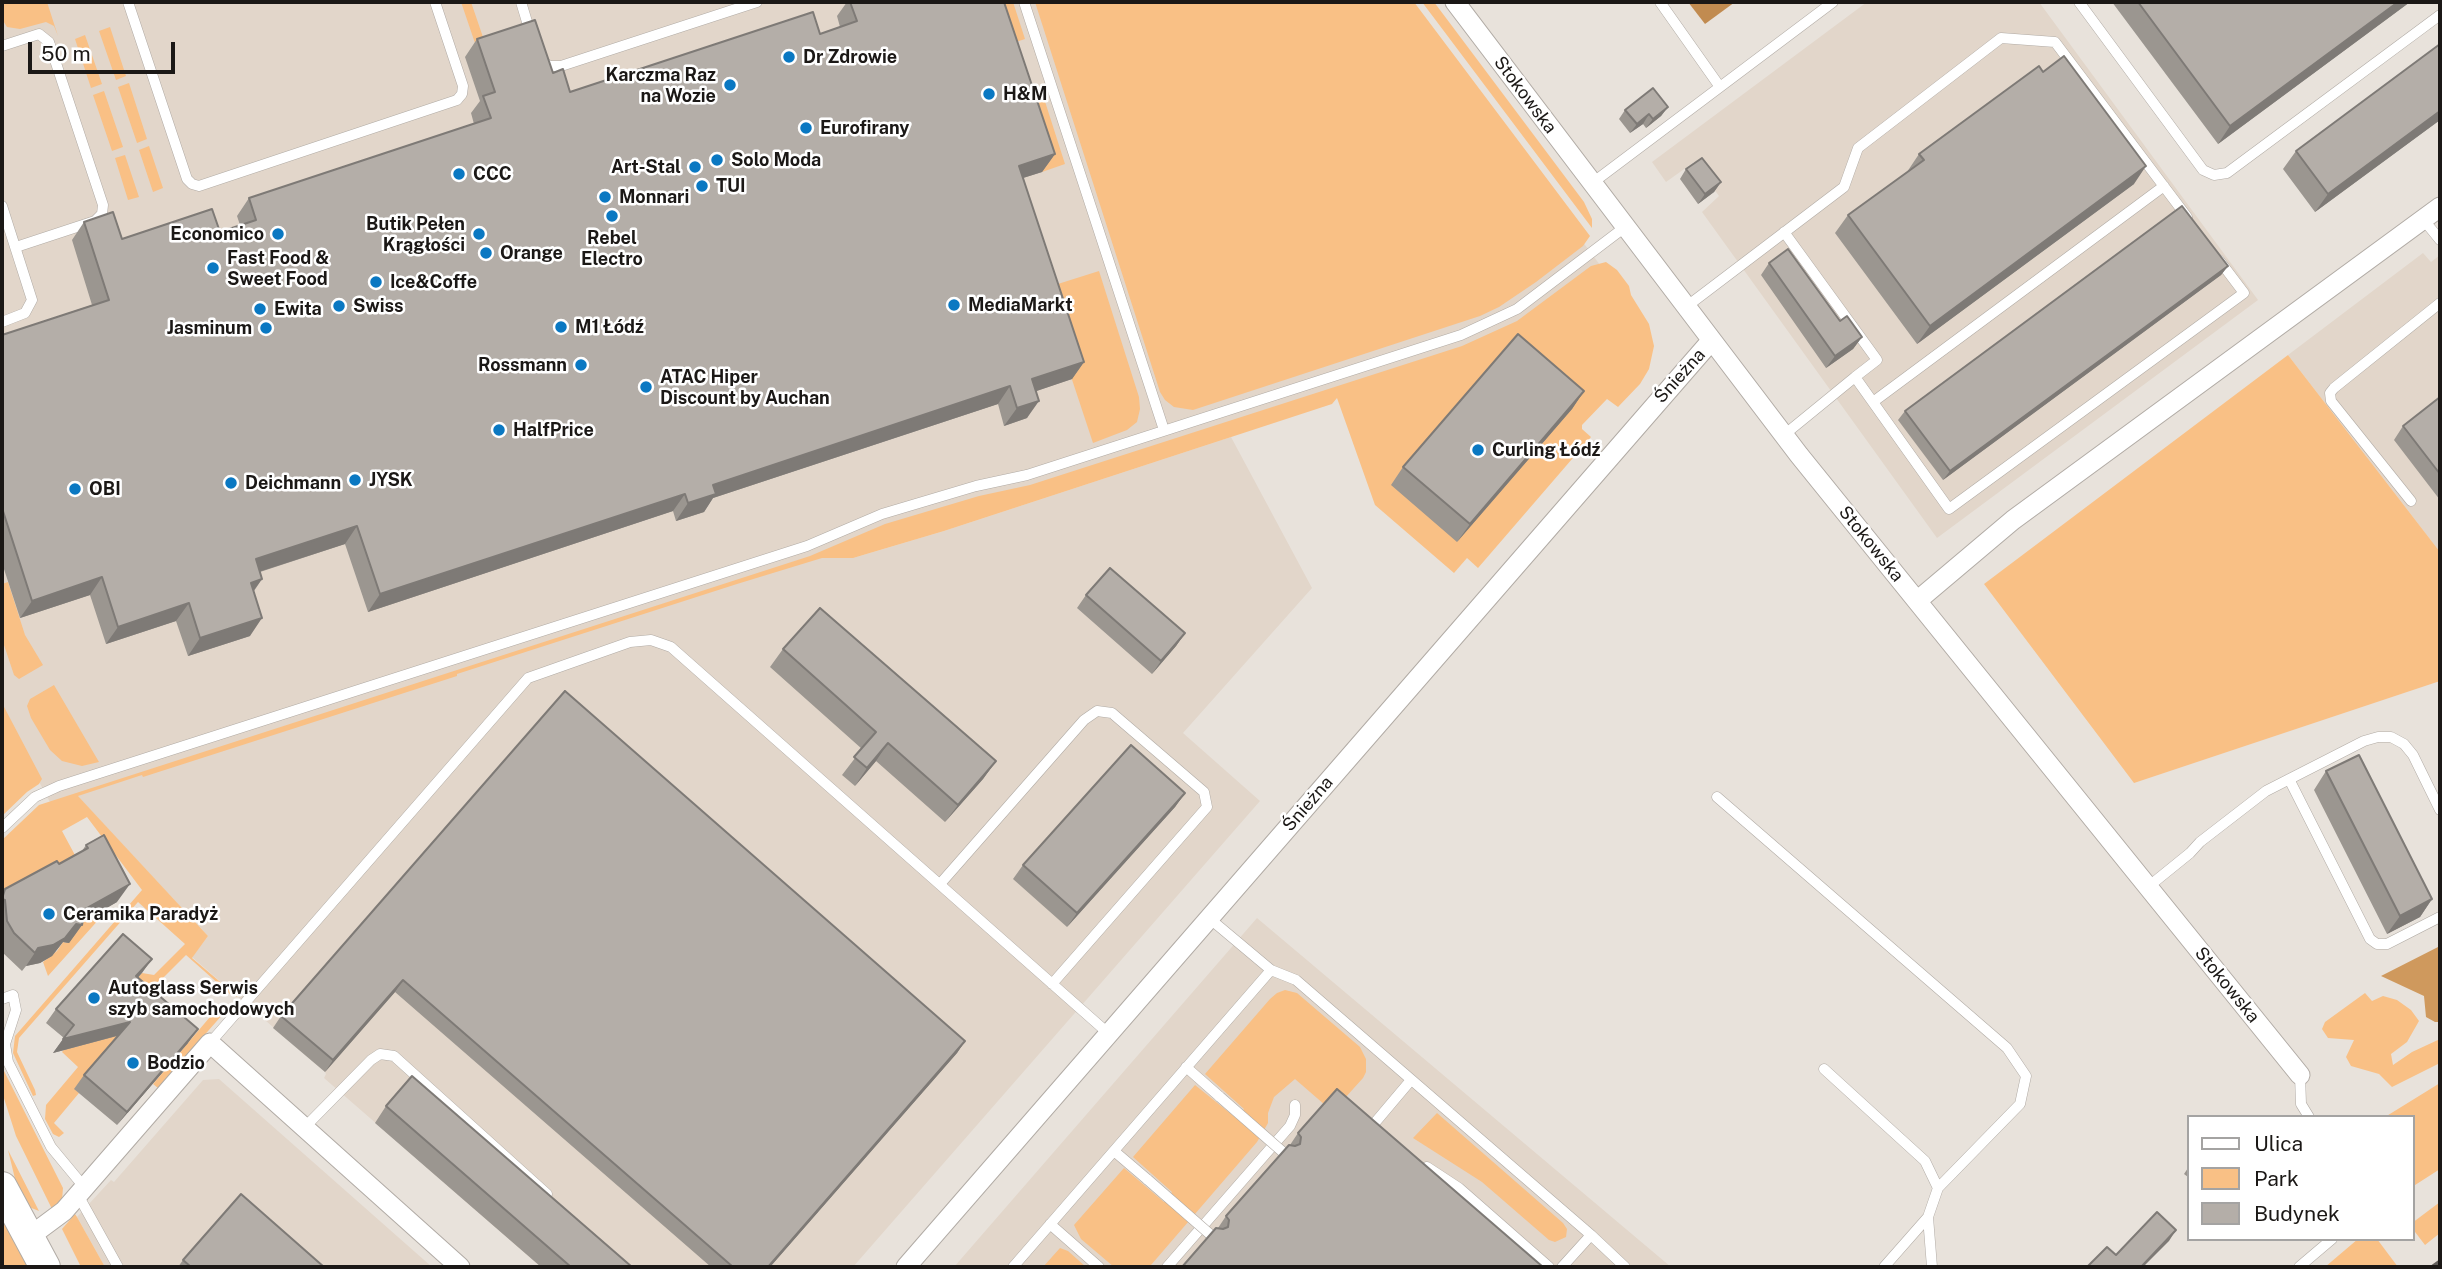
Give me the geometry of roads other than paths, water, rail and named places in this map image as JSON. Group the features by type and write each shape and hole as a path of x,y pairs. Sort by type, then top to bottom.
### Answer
{"main road":[{"path":"2,1187 45,1267"}],"street":[{"name":"Stokowska","path":"1455,2 1783,435 2300,1075"},
{"path":"1917,601 2013,520 2440,207"},
{"name":"Śnieżna","path":"906,1267 1711,341"},
{"path":"29,1237 51,1223 82,1191 210,1044 460,1267"}],"lane":[{"path":"128,2 187,179 199,186 457,100 462,94 463,86 435,2"},
{"path":"521,2 535,45"},
{"path":"538,56 547,65 561,66 757,2"},
{"path":"1024,2 1164,430"},
{"path":"1660,2 1720,87"},
{"path":"1591,184 1833,2"},
{"path":"2078,2 2203,170 2214,175 2227,173 2440,15"},
{"path":"2,46 39,34 49,42 103,205 102,214 95,221 16,247"},
{"path":"1686,307 1844,187 1858,148 2001,38 2055,43 2196,229"},
{"path":"1873,402 2164,186"},
{"path":"2,206 31,295 31,305 25,313 2,322"},
{"path":"2423,219 2440,240"},
{"path":"2,828 35,797 60,786 807,546 882,514 976,486 1027,475 1478,329 1538,295 1625,227"},
{"path":"1783,435 1877,360 1784,232"},
{"path":"1855,377 1949,509 2244,293 2212,250"},
{"path":"2411,501 2331,401 2330,393 2440,303"},
{"path":"210,1044 528,678 630,642 651,640 671,647 1109,1034"},
{"path":"940,884 1084,720 1097,711 1112,712 1204,792 1207,807 1052,984"},
{"path":"2148,887 2253,799 2364,741 2378,737 2390,737 2404,744 2413,755 2440,810"},
{"path":"2289,779 2370,939 2376,944 2387,944 2440,917"},
{"path":"1717,797 2007,1048 2026,1076 2020,1104 1938,1188 1928,1217 1884,1267"},
{"path":"1209,918 1271,970 1296,980 1591,1234 1625,1267"},
{"path":"1013,1267 1271,970"},
{"path":"2,999 13,995 16,1010 5,1044 8,1062 51,1147 82,1191 118,1267"},
{"path":"304,1128 371,1060 380,1054 394,1056 557,1203"},
{"path":"1186,1067 1284,1153"},
{"path":"1824,1069 1925,1161 1938,1188"},
{"path":"2300,1075 2301,1104 2308,1115"},
{"path":"1373,1125 1411,1080"},
{"path":"1167,1267 1290,1126 1295,1115 1295,1105"},
{"path":"1114,1151 1212,1236"},
{"path":"1427,1167 1459,1188 1549,1267"},
{"path":"1928,1217 1932,1267"},
{"path":"1050,1224 1099,1267"},
{"path":"1562,1267 1591,1234"},
{"path":"2299,1267 2330,1241"}],"railway":[{"path":"2433,1267 2440,1262"}],"place":[{"name":"Dr Zdrowie","path":"789,57"},
{"name":"Karczma Raz na Wozie","path":"730,85"},
{"name":"H&M","path":"989,94"},
{"name":"Eurofirany","path":"806,128"},
{"name":"Solo Moda","path":"717,160"},
{"name":"Art-Stal","path":"695,167"},
{"name":"CCC","path":"459,174"},
{"name":"TUI","path":"702,186"},
{"name":"Monnari","path":"605,197"},
{"name":"Rebel Electro","path":"612,216"},
{"name":"Economico","path":"278,234"},
{"name":"Butik Pełen Krągłości","path":"479,234"},
{"name":"Orange","path":"486,253"},
{"name":"Fast Food & Sweet Food","path":"213,268"},
{"name":"Ice&Coffe","path":"376,282"},
{"name":"MediaMarkt","path":"954,305"},
{"name":"Swiss","path":"339,306"},
{"name":"Ewita","path":"260,309"},
{"name":"M1 Łódź","path":"561,327"},
{"name":"Jasminum","path":"266,328"},
{"name":"Rossmann","path":"581,365"},
{"name":"ATAC Hiper Discount by Auchan","path":"646,387"},
{"name":"HalfPrice","path":"499,430"},
{"name":"Curling Łódź","path":"1478,450"},
{"name":"JYSK","path":"355,480"},
{"name":"Deichmann","path":"231,483"},
{"name":"OBI","path":"75,489"},
{"name":"Ceramika Paradyż","path":"49,914"},
{"name":"Autoglass Serwis szyb samochodowych","path":"94,998"},
{"name":"Bodzio","path":"133,1063"}]}
